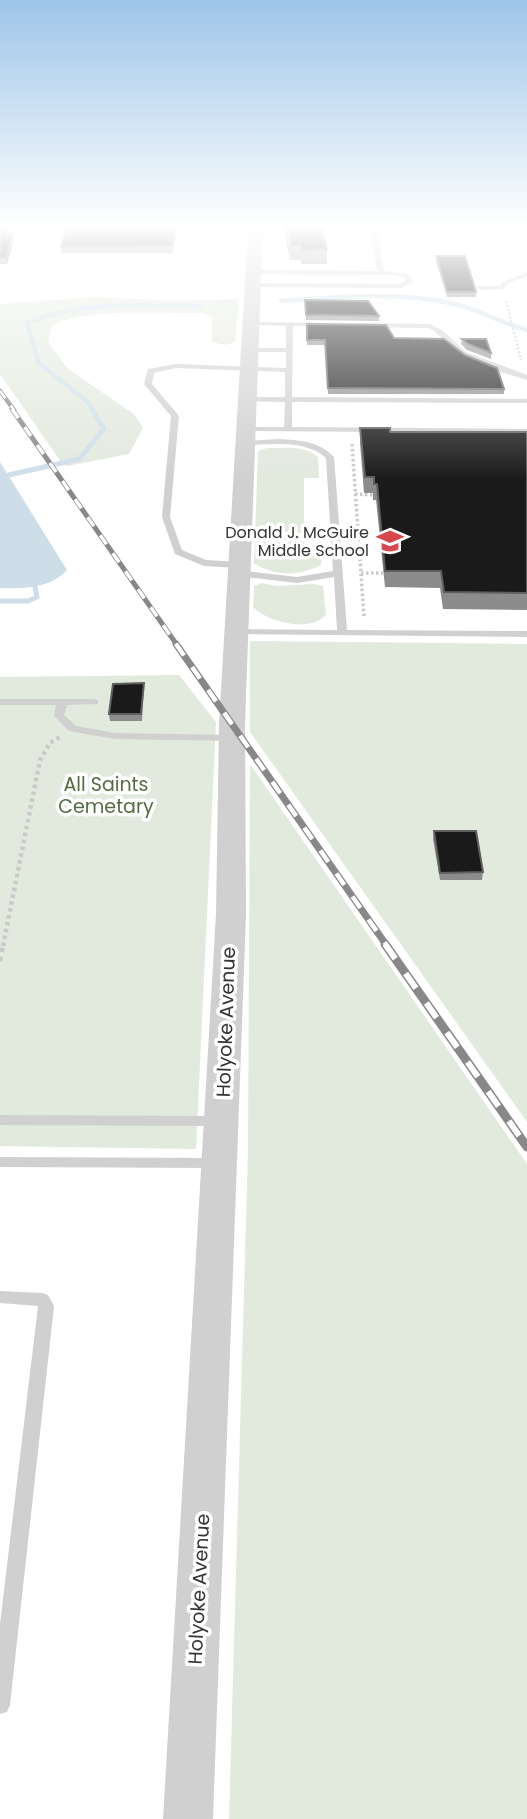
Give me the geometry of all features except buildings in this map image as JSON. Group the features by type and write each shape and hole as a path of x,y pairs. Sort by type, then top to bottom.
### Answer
{"street":[{"name":"Holyoke Avenue","path":"188,1819 231,914 232,738 252,311"}],"lane":[{"path":"247,386 290,324"},
{"path":"288,429 290,324"},
{"path":"290,324 430,326 443,331 455,348 464,355 526,378"},
{"path":"247,386 289,350"},
{"path":"338,573 297,580 204,563 178,552 166,517 174,416 148,384 150,371 176,366 287,400 527,401"},
{"path":"247,386 288,370"},
{"path":"247,386 288,429 527,431"},
{"path":"247,386 308,444 325,450 330,457 342,633"},
{"path":"236,632 527,634"},
{"path":"0,702 94,702"},
{"path":"62,702 60,716 73,730 115,736 232,738"},
{"path":"0,1120 222,1121"},
{"path":"0,1162 220,1163"},
{"path":"0,1297 42,1299 47,1306 0,1705"}],"path":[{"path":"508,311 526,378"},
{"path":"519,351 527,351"},
{"path":"349,430 366,633"},
{"path":"355,494 373,495"},
{"path":"361,573 383,573"},
{"path":"0,961 40,760 50,743 73,730"}],"green space":[{"path":"0,311 238,311 235,342 225,345 212,342 212,316 201,313 103,314 66,320 52,326 48,342 68,369 134,414 143,428 129,454 67,466 61,462 0,374"},
{"path":"267,448 301,449 318,457 319,478 304,478 304,545 323,546 321,565 313,569 279,573 254,563 258,451"},
{"path":"261,583 278,586 323,586 326,615 319,620 300,624 268,617 253,607 254,586"},
{"path":"250,641 527,644 527,1122 250,732"},
{"name":"All Saints Cemetary","path":"179,675 216,722 196,1149 0,1146 0,677"},
{"path":"250,764 527,1164 527,1819 229,1819 248,1150"}],"shaded area":[{"path":"0,462 67,570 53,581 28,587 0,588"}],"waterway":[{"path":"71,311 27,323 39,363 88,402 93,410"},
{"path":"476,311 527,330"},
{"path":"0,484 9,475 79,459 104,429 92,409"},
{"path":"0,601 28,601 37,597 33,576"}],"railway":[{"path":"0,391 14,410"},
{"path":"12,409 177,645"},
{"path":"176,644 387,946"},
{"path":"385,944 527,1147"}],"place":[{"name":"Donald J. McGuire Middle School","path":"390,541"}]}
